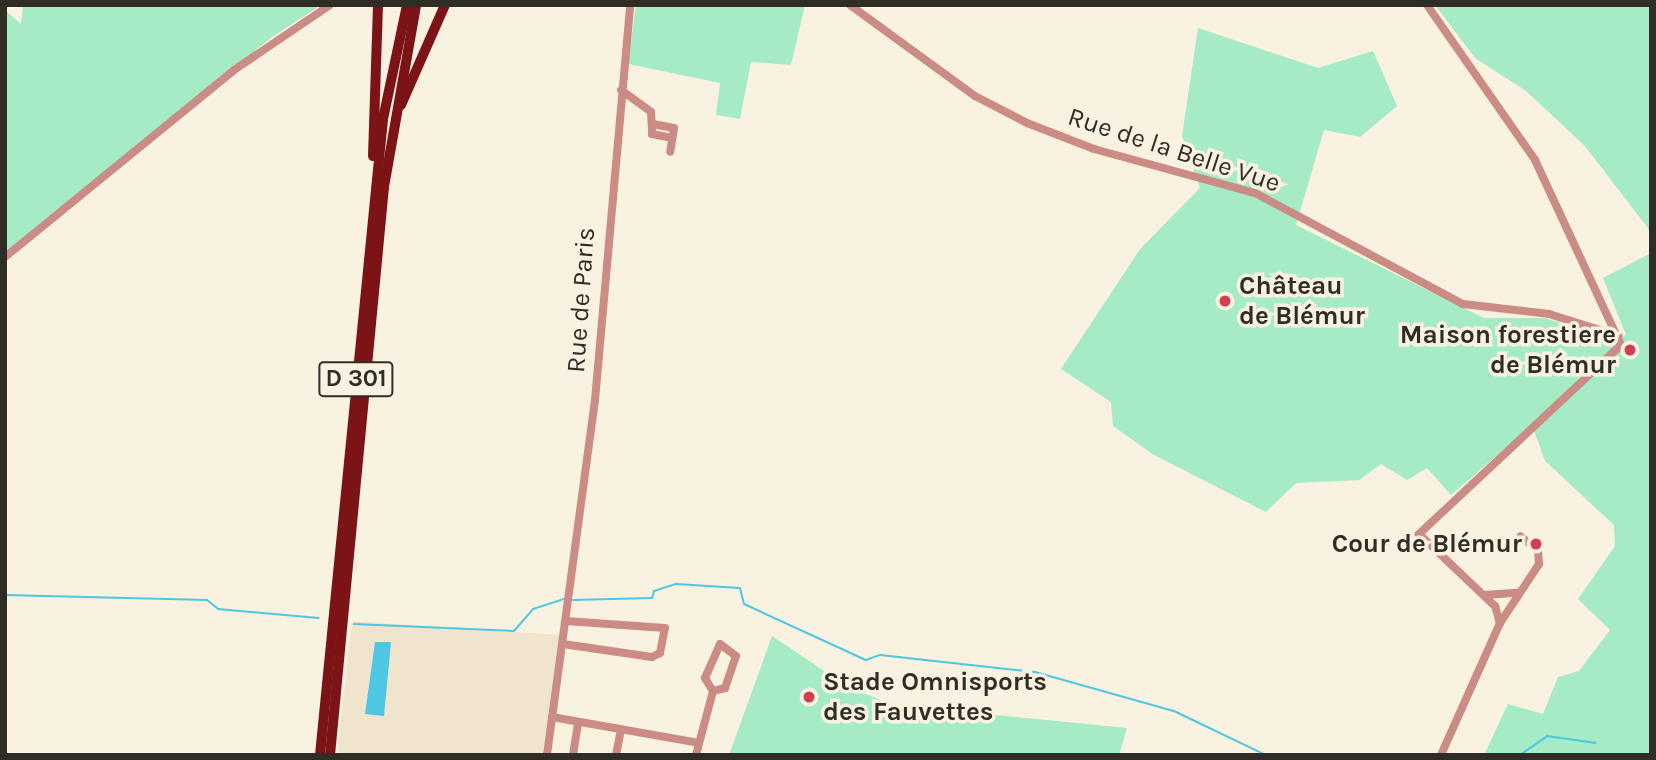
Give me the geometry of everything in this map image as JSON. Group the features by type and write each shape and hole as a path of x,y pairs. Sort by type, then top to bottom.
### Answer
{"highway":[{"name":"D 301","path":"320,755 370,236 389,83 407,5"},
{"name":"D 301","path":"330,755 384,187 416,5"},
{"path":"384,187 403,94 445,5"},
{"path":"370,236 377,8"}],"street":[{"path":"5,257 234,70 330,5"},
{"name":"Rue de Paris","path":"547,755 595,400 630,5"},
{"name":"Rue de la Belle Vue","path":"850,5 975,96 1027,123 1094,149 1255,193 1463,304 1549,314 1620,338"},
{"path":"1427,5 1535,160 1620,338 1419,534 1485,595 1500,623"},
{"path":"621,90 651,113 653,124 674,128 670,152"},
{"path":"1441,755 1500,623 1540,558 1520,536"},
{"path":"1485,595 1517,593"},
{"path":"563,644 652,657 660,653 665,628 566,621"},
{"path":"696,755 713,691 705,678 713,652 725,644 736,656 725,688 713,691"},
{"path":"552,718 699,743"},
{"path":"573,755 578,723"},
{"path":"616,755 621,729"}],"shaded area":[{"path":"352,621 560,635 545,755 337,755"}],"green space":[{"path":"23,5 321,5 272,37 5,252 5,10 21,24"},
{"path":"636,5 805,5 791,65 751,62 740,119 716,115 720,83 628,64"},
{"path":"1435,5 1651,5 1651,232 1584,145 1526,91 1475,58"},
{"path":"1198,28 1318,68 1373,51 1397,106 1360,137 1324,130 1296,225 1484,318 1544,318 1614,339 1626,335 1603,278 1651,253 1651,755 1484,755 1508,704 1543,714 1558,677 1579,671 1610,630 1578,599 1615,546 1614,525 1545,461 1532,425 1451,495 1427,468 1407,480 1381,464 1359,480 1296,483 1266,512 1154,455 1113,426 1111,402 1061,369 1140,249 1200,188 1182,136"},
{"name":"Stade Omnisports des Fauvettes","path":"772,636 848,687 894,705 1127,728 1119,755 729,755"}],"water":[{"path":"375,642 391,642 384,716 365,714"}],"waterway":[{"path":"573,600 652,598 654,591 676,584 740,588 744,604 866,660 880,655 1035,672 1174,711 1266,755"},
{"path":"5,595 207,600 218,609 319,618"},
{"path":"354,624 514,631 533,609 563,599"},
{"path":"1520,755 1547,736 1595,743"}],"place":[{"name":"Château de Blémur","path":"1225,301"},
{"name":"Maison forestiere de Blémur","path":"1630,350"},
{"name":"Cour de Blémur","path":"1536,544"},
{"name":"Stade Omnisports des Fauvettes","path":"809,697"}]}
